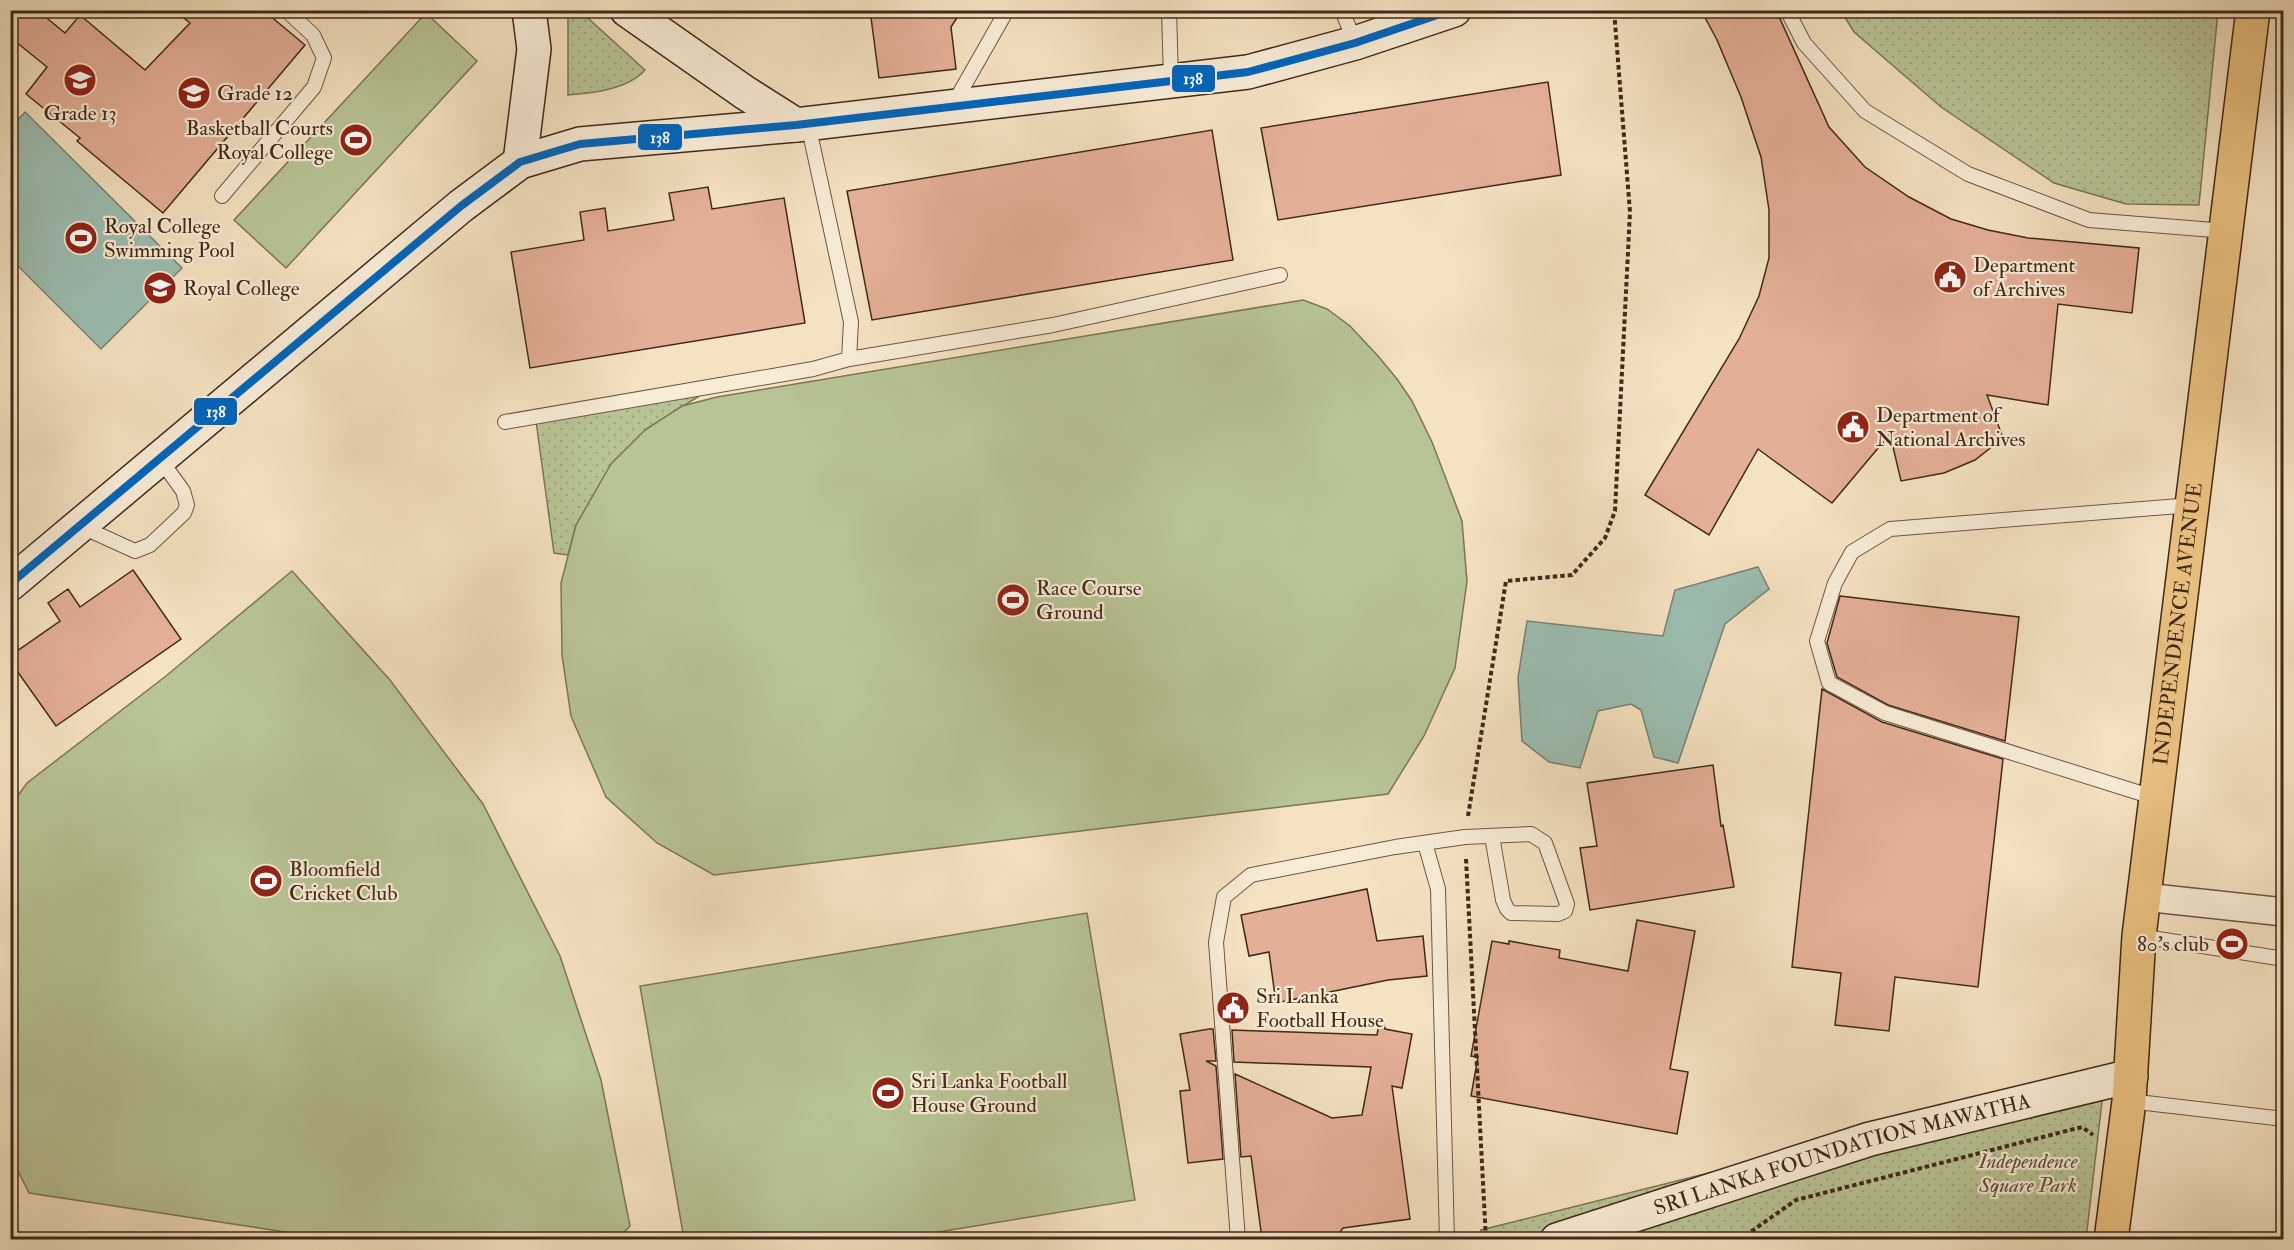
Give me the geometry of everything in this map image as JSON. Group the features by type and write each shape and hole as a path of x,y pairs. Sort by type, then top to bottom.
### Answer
{"main road":[{"path":"520,162 534,49 529,10"},
{"path":"627,10 744,92 802,124"},
{"path":"10,585 461,206 520,162 580,144 802,124 1248,72 1355,43 1454,10"},
{"name":"INDEPENDENCE AVENUE","path":"2111,1239 2130,1088 2132,1022 2139,936 2253,10"},
{"name":"SRI LANKA FOUNDATION MAWATHA","path":"1557,1239 1870,1139 2130,1088"}],"street":[{"path":"2144,897 2283,912"}],"lane":[{"path":"222,196 314,87 324,58 313,35 286,10"},
{"path":"952,107 1007,10"},
{"path":"1169,10 1171,81"},
{"path":"1342,10 1355,43"},
{"path":"1787,10 1804,43 1865,111 1968,174 2089,220 2226,231"},
{"path":"802,124 851,322 849,359"},
{"path":"505,422 813,369 849,359 1053,325 1280,275"},
{"path":"80,526 135,551 150,545 184,513 187,505 183,492 160,459"},
{"path":"2156,798 1885,713 1829,683 1817,641 1835,583 1852,552 1890,529 2192,505"},
{"path":"1238,1239 1215,942 1224,897 1251,875 1465,837 1531,834 1545,843 1567,904 1565,911 1558,914 1511,913 1507,909 1503,900 1492,836"},
{"path":"1425,843 1438,889 1447,1239"},
{"path":"2139,936 2283,959"},
{"path":"2130,1088 2283,1119"}],"path":[{"path":"1486,1239 1465,837 1506,581 1572,575 1605,538 1615,511 1630,212 1614,10"},
{"path":"1739,1239 1797,1200 2082,1127 2093,1133 2092,1145"}],"green space":[{"path":"575,10 580,11 645,70 638,77 619,86 568,95 568,13"},
{"path":"1841,11 2218,11 2199,205 2126,204 2054,183 1941,107 1854,32"},
{"name":"Basketball Courts Royal College","path":"426,13 477,61 286,268 234,220"},
{"name":"Race Course Ground","path":"1303,300 1327,309 1350,326 1397,379 1412,401 1432,442 1462,521 1467,581 1455,668 1424,736 1388,794 714,875 657,843 606,797 571,716 562,655 561,583 576,525 611,464 645,430 682,406 717,397"},
{"path":"704,393 645,430 576,525 568,555 554,553 536,421"},
{"name":"Bloomfield Cricket Club","path":"292,571 390,680 483,804 560,956 601,1080 630,1226 618,1239 331,1239 29,1193 11,1157 11,805 27,783 166,676"},
{"name":"Sri Lanka Football House Ground","path":"1087,913 1135,1200 895,1239 684,1239 640,986"},
{"name":"Independence Square Park","path":"2103,1093 2086,1239 1477,1240 1481,1230 1792,1152"}],"water":[{"name":"Royal College Swimming Pool","path":"25,112 182,268 101,349 11,259 11,127"},
{"path":"1758,567 1769,589 1725,624 1678,763 1654,757 1641,710 1631,704 1598,711 1580,768 1549,762 1522,741 1518,678 1527,621 1663,636 1675,590"}],"building":[{"name":"Grade 12","path":"10,10 37,10 65,33 80,15 145,70 190,23 174,10 263,10 305,45 163,213 77,141 80,138 26,94 47,67 10,37"},
{"path":"870,10 962,10 951,27 956,69 879,78"},
{"name":"Department of Archives","path":"1701,10 1776,10 1829,127 1865,167 1909,197 1951,219 1988,230 2028,238 2139,248 2132,313 2058,304 2048,405 1987,395 2003,438 1975,460 1944,473 1901,481 1890,434 1832,503 1758,449 1709,535 1645,495 1739,339 1759,296 1769,258 1769,210 1761,157 1741,97 1717,40"},
{"path":"1548,82 1561,175 1278,220 1261,128"},
{"path":"1212,130 1233,260 872,320 847,191"},
{"path":"708,187 712,209 784,198 805,323 530,368 511,252 584,240 580,212 605,208 608,231 674,220 669,193"},
{"path":"133,570 181,639 56,726 10,661 10,656 60,621 48,603 68,589 80,607"},
{"path":"1840,596 2019,617 2005,741 1888,705 1837,677 1827,643"},
{"path":"1822,689 1882,722 2003,759 1978,987 1895,977 1889,1031 1835,1025 1841,973 1792,967"},
{"path":"1713,765 1721,826 1723,825 1734,887 1590,910 1580,848 1597,846 1587,783"},
{"path":"1367,889 1377,941 1423,936 1427,976 1388,980 1276,1003 1269,952 1249,956 1241,915"},
{"path":"1637,920 1695,931 1670,1069 1688,1072 1677,1134 1471,1096 1478,1057 1471,1056 1492,941 1509,944 1509,941 1560,950 1559,958 1628,971"},
{"path":"1379,1024 1384,1024 1385,1029 1412,1034 1402,1088 1392,1086 1410,1219 1343,1228 1335,1239 1262,1239 1251,1156 1241,1157 1235,1074 1332,1118 1362,1115 1371,1067 1234,1062 1232,1030 1377,1035"},
{"path":"1213,1029 1216,1061 1206,1061 1216,1066 1223,1159 1188,1163 1180,1091 1190,1090 1180,1034"}],"transit line":[{"name":"138","path":"10,584 461,206 520,162 580,144 796,125 1248,72 1355,43 1452,10"}],"place":[{"name":"Grade 13","path":"80,80"},
{"name":"Grade 12","path":"194,93"},
{"name":"Basketball Courts Royal College","path":"356,140"},
{"name":"Royal College Swimming Pool","path":"81,238"},
{"name":"Department of Archives","path":"1950,277"},
{"name":"Royal College","path":"160,288"},
{"name":"Department of National Archives","path":"1853,427"},
{"name":"Race Course Ground","path":"1013,600"},
{"name":"Bloomfield Cricket Club","path":"266,881"},
{"name":"80's club","path":"2232,944"},
{"name":"Sri Lanka Football House","path":"1233,1008"},
{"name":"Sri Lanka Football House Ground","path":"888,1093"}]}
